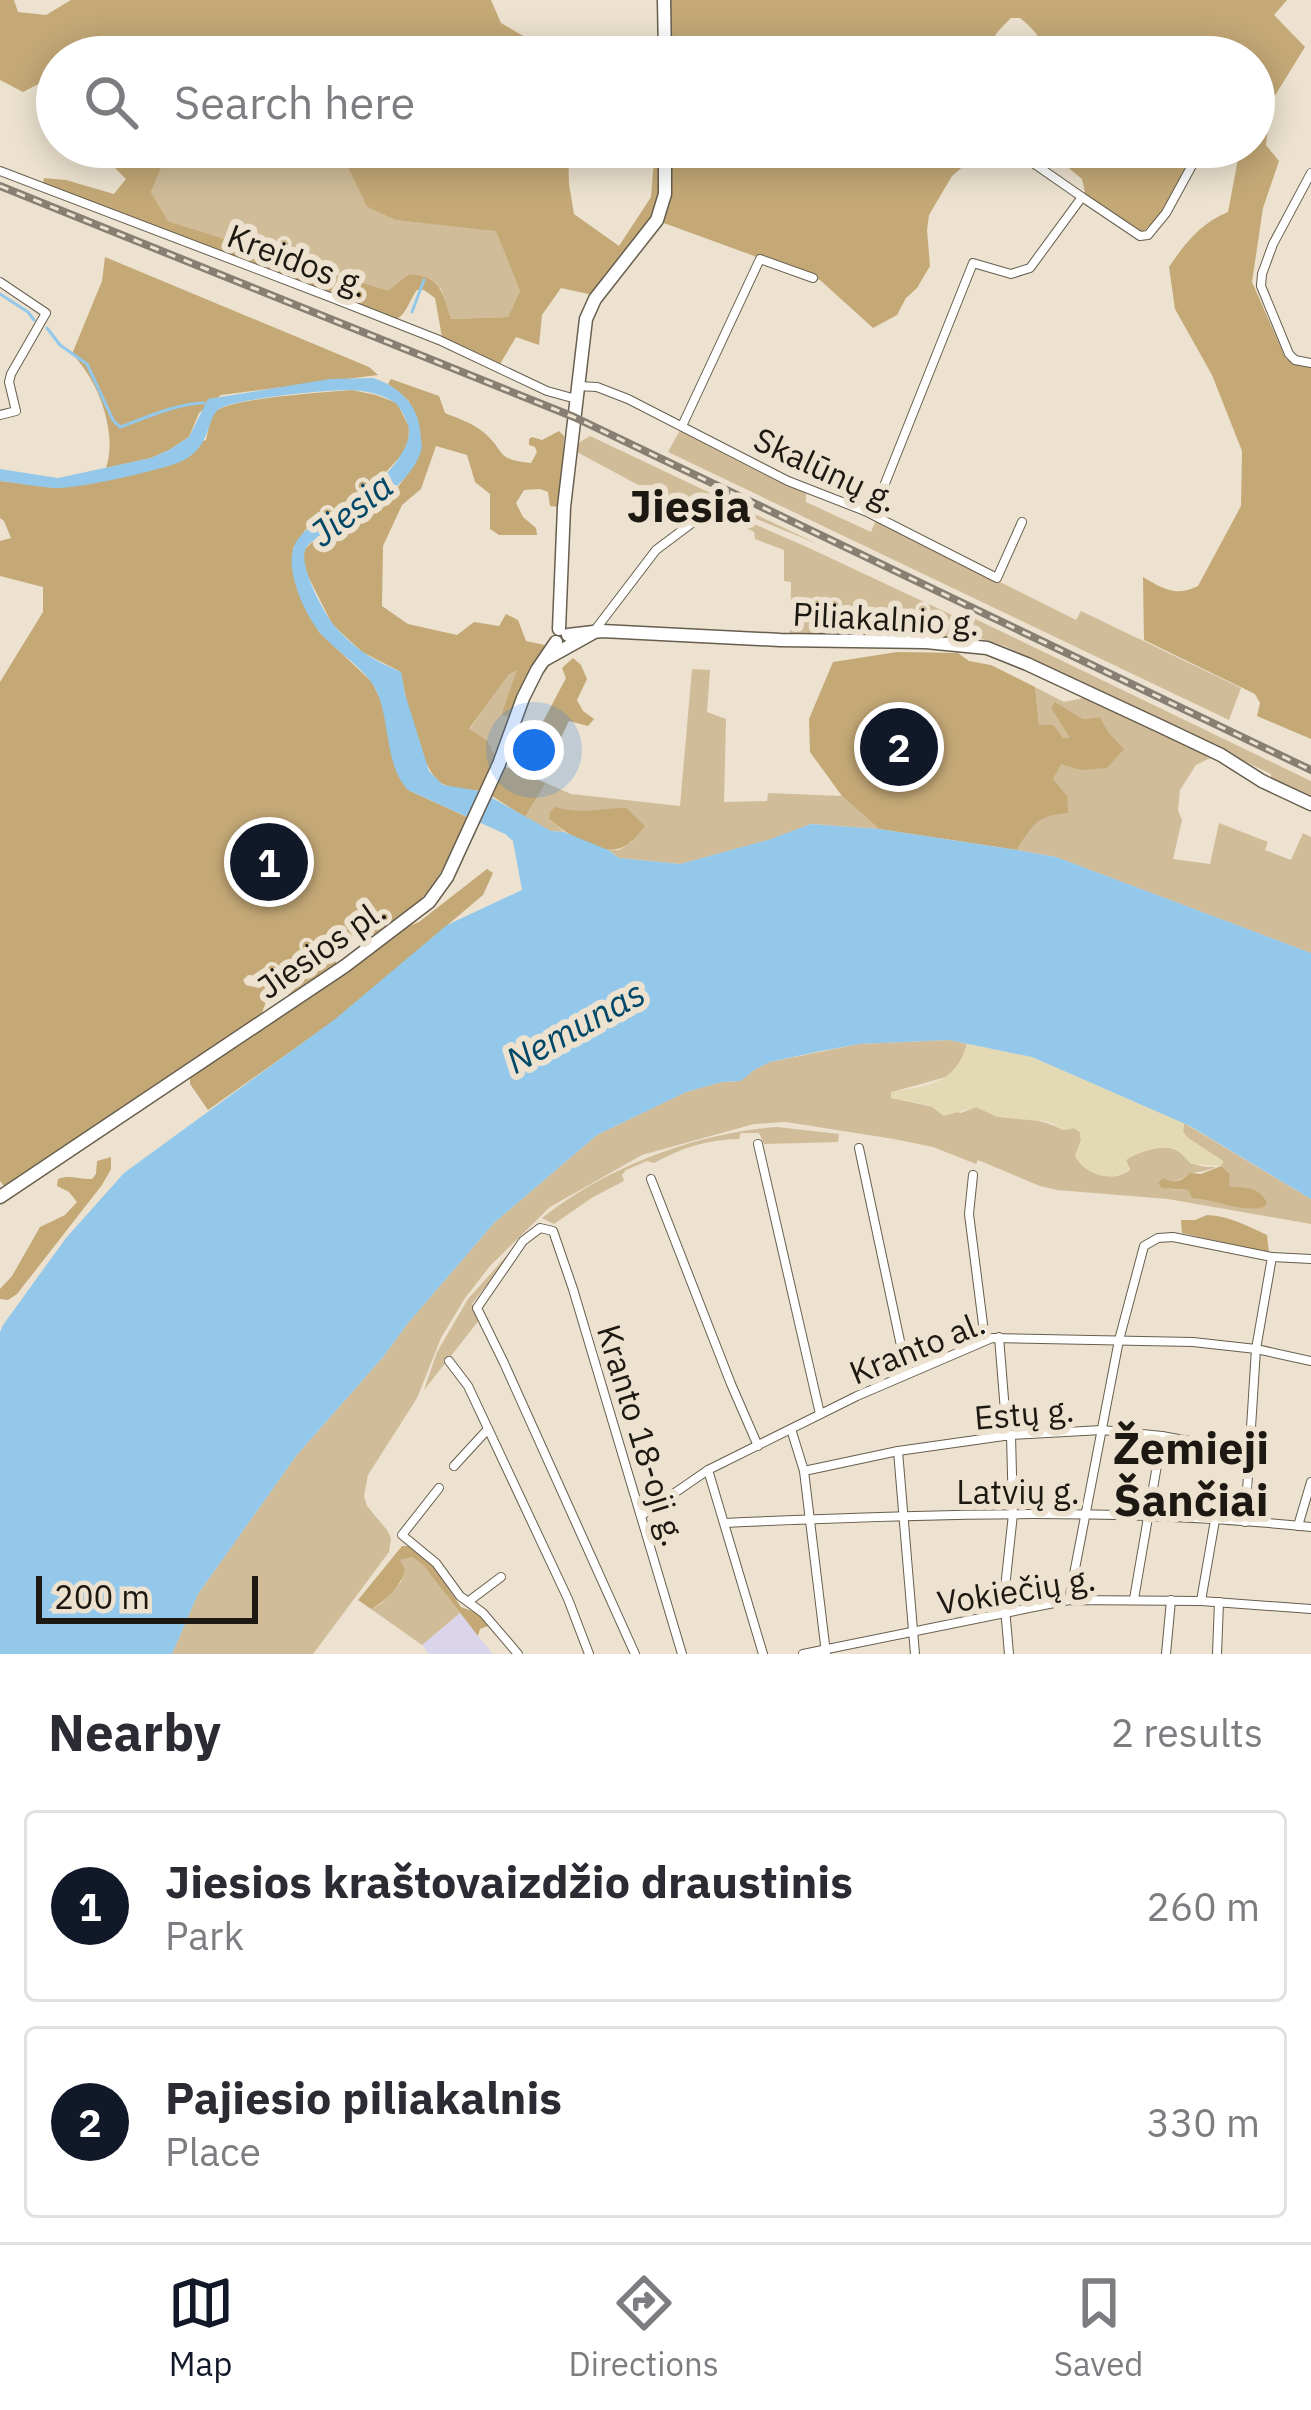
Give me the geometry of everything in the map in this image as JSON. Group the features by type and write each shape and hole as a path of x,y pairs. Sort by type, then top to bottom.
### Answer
{"main road":[{"path":"664,0 665,36"},
{"path":"561,635 564,507 586,320 595,299 657,220 665,194 665,168"},
{"path":"544,659 594,631"},
{"name":"Piliakalnio g.","path":"561,635 594,631 987,648 1160,725 1311,804"},
{"name":"Jiesios pl.","path":"0,1197 297,999 397,929 439,890 489,786 523,698 561,635"}],"street":[{"path":"1040,168 1141,236 1148,235 1173,201 1191,168"},
{"name":"Kreidos g.","path":"0,171 439,340 548,391 577,392"},
{"path":"1311,173 1265,262 1261,286 1289,354 1311,363"},
{"path":"865,511 880,496 973,263 1011,274 1030,268 1082,197"},
{"path":"682,426 760,259 813,278"},
{"path":"0,282 46,313 9,378 16,411 0,415"},
{"name":"Skalūnų g.","path":"577,392 597,387 609,391 997,578 1022,522"},
{"path":"594,631 656,550 716,505"},
{"path":"758,1144 820,1414"},
{"path":"859,1148 907,1374"},
{"path":"973,1175 969,1214 985,1340"},
{"path":"651,1179 758,1446"},
{"name":"Kranto 18-oji g.","path":"635,1654 476,1308 523,1241 540,1228 553,1231 682,1654"},
{"path":"1069,1600 1119,1340 1144,1246 1173,1237 1272,1257 1311,1259"},
{"path":"1245,1522 1256,1349 1272,1257"},
{"path":"998,1337 1013,1514 1004,1612 1009,1654"},
{"name":"Kranto al.","path":"641,1516 708,1470 985,1340 1193,1342 1311,1361"},
{"path":"449,1361 468,1386 589,1654"},
{"path":"454,1466 488,1429"},
{"path":"791,1429 804,1471 826,1652"},
{"name":"Estų g.","path":"804,1471 898,1451 1102,1430 1249,1452"},
{"path":"1134,1599 1162,1436"},
{"path":"898,1451 915,1654"},
{"path":"708,1470 763,1654"},
{"path":"1298,1526 1311,1482"},
{"path":"439,1488 402,1535 436,1563 460,1596 483,1613 514,1652"},
{"name":"Latvių g.","path":"725,1523 1084,1514 1311,1527"},
{"path":"1201,1601 1215,1520"},
{"path":"469,1601 502,1577"},
{"name":"Vokiečių g.","path":"802,1654 1069,1600 1201,1601 1311,1610"},
{"path":"1166,1654 1171,1600"},
{"path":"1217,1654 1219,1602"}],"shaded area":[{"path":"0,0 14,0 18,12 46,15 71,0 491,0 501,23 523,36 36,36 36,85 23,92 0,80"},
{"path":"670,0 1287,0 1274,15 1305,47 1275,96 1275,36 1037,36 1020,18 1011,18 996,36 670,36"},
{"path":"1275,156 1279,161 1263,208 1252,282 1286,359 1309,364 1311,369 1311,739 1257,716 1260,703 1255,694 1144,640 1143,577 1170,590 1198,586 1241,506 1242,451 1212,375 1175,309 1169,267 1194,235 1228,212 1236,168 1275,168"},
{"path":"115,168 161,168 151,192 168,221 388,291 409,274 428,278 442,293 451,319 508,317 520,291 496,231 395,220 367,207 348,168 569,168 574,214 619,246 651,197 653,168 661,168 655,215 593,295 561,288 542,315 539,345 516,337 500,364 442,337 435,298 424,290 417,290 397,319 43,183 44,178 66,180 114,194 126,179"},
{"path":"161,168 348,168 367,207 395,220 496,230 520,291 508,317 451,319 441,289 409,274 389,292 168,221 151,192"},
{"path":"667,168 961,168 929,215 930,266 897,315 873,328 820,280 661,222"},
{"path":"1069,168 1191,168 1173,201 1143,232 1086,197 1082,179"},
{"path":"105,257 369,367 378,375 221,395 199,413 189,437 169,450 106,468 109,439 103,407 72,354 102,281"},
{"path":"391,379 439,396 445,413 478,428 511,459 531,463 537,452 529,445 532,437 542,440 559,431 564,436 561,507 550,506 548,492 540,489 524,490 516,503 537,535 499,535 490,529 490,494 475,482 467,455 436,446 421,489 402,505 383,546 382,606 408,624 457,635 474,622 499,626 506,614 518,620 526,641 545,645 509,717 501,715 517,670 509,674 469,729 488,741 495,756 480,791 449,786 433,775 415,732 401,672 362,652 332,624 303,559 311,543 398,487 414,465 409,401 388,384"},
{"path":"352,390 397,403 409,427 408,448 364,496 306,529 293,548 318,631 372,682 383,705 408,790 467,817 433,884 401,918 369,935 332,931 324,946 338,965 291,999 288,995 301,983 289,977 248,975 243,980 246,985 263,984 270,991 259,1021 5,1187 0,1181 0,682 43,612 43,587 0,576 0,541 11,538 0,518 0,481 60,488 206,440 213,415 223,407"},
{"path":"680,430 806,492 806,502 871,532 876,520 1076,620 1081,611 1241,688 1229,720 668,452"},
{"path":"590,436 818,544 717,503 696,516 575,451"},
{"path":"717,508 952,615 966,627 968,638 790,635 791,582 784,581 784,550 755,539 754,532 711,511"},
{"path":"965,614 1311,781 1311,797 1005,646 982,639"},
{"path":"897,652 958,653 969,661 991,665 1035,687 1039,725 1053,725 1063,738 1070,738 1051,708 1055,702 1083,719 1100,717 1124,749 1107,768 1080,770 1061,764 1053,779 1067,796 1068,813 1036,823 1017,850 879,829 842,796 810,752 809,719 833,662"},
{"path":"573,658 587,679 577,700 594,719 588,726 569,721 557,746 543,753 530,746 566,678 562,668"},
{"path":"518,669 501,715 509,717 495,756 488,741 469,730 509,673"},
{"path":"692,669 710,670 707,712 726,719 724,802 767,801 768,793 842,796 879,829 811,824 680,864 619,858 608,850 619,850 633,841 584,813 549,819 564,832 551,831 525,817 546,783 571,794 680,806"},
{"path":"1035,687 1064,702 1088,697 1212,757 1196,765 1180,790 1182,820 1173,859 1210,864 1219,823 1268,842 1265,850 1291,860 1303,833 1311,837 1311,953 1056,857 1017,850 1030,828 1047,814 1052,779 1061,763 1080,770 1109,733 1100,717 1083,719 1056,703 1051,708 1071,738 1039,725"},
{"path":"506,767 546,783 525,817 492,796"},
{"path":"555,807 582,811 626,808 645,826 626,845 604,849 583,842 549,819"},
{"path":"487,869 493,873 483,895 335,1020 208,1110 190,1084 190,1076 419,922"},
{"path":"949,1040 967,1044 958,1070 892,1092 892,1098 961,1113 976,1107 1063,1130 1074,1128 1081,1140 1075,1156 1107,1176 1130,1170 1126,1160 1136,1155 1155,1148 1173,1149 1193,1163 1216,1167 1169,1181 1169,1189 1188,1190 1192,1198 1207,1198 1240,1185 1228,1186 1230,1174 1221,1166 1223,1161 1188,1138 1184,1123 1311,1199 1311,1224 1168,1199 1057,1190 933,1147 786,1122 754,1124 642,1155 550,1207 465,1298 441,1338 417,1398 368,1475 364,1496 391,1538 389,1552 313,1654 172,1654 198,1594 296,1456 494,1223 597,1135 686,1092 740,1081 770,1062 859,1044"},
{"path":"777,1127 839,1134 838,1142 764,1144 759,1133 741,1133 739,1139 706,1143 654,1163 647,1161 626,1170 624,1181 554,1224 542,1218 594,1183 653,1156 715,1137"},
{"path":"111,1157 111,1169 102,1185 17,1294 0,1299 0,1289 40,1227 65,1215 77,1202 57,1186 58,1179 92,1179 97,1161"},
{"path":"1221,1166 1230,1174 1229,1186 1258,1192 1267,1202 1264,1207 1192,1198 1188,1190 1162,1188 1158,1183 1163,1178 1178,1181 1190,1173"},
{"path":"1207,1215 1231,1219 1267,1235 1269,1253 1182,1233 1181,1220"},
{"path":"526,1234 472,1304 480,1319 424,1390 437,1352 468,1299"},
{"path":"402,1546 410,1546 429,1560 461,1607 480,1614 488,1626 478,1636 412,1557 400,1560 403,1576 382,1602 371,1609 358,1600"},
{"path":"412,1557 460,1613 422,1645 371,1609 401,1582 399,1560"},
{"path":"460,1613 493,1654 429,1654 422,1645"}],"sand":[{"path":"967,1044 1032,1057 1184,1123 1188,1138 1223,1161 1221,1166 1191,1164 1178,1151 1164,1148 1126,1160 1130,1169 1116,1176 1100,1175 1075,1156 1081,1141 1074,1128 997,1117 976,1107 944,1116 929,1105 891,1098 891,1092 948,1075"}],"water":[{"name":"Nemunas","path":"373,378 390,385 410,403 422,447 397,486 341,527 310,543 305,564 336,627 365,653 401,672 429,771 443,785 480,791 551,831 564,832 619,858 680,864 811,824 879,829 1056,857 1311,953 1311,1199 1190,1126 1032,1057 949,1040 859,1044 770,1062 741,1081 686,1092 597,1135 494,1223 296,1456 198,1594 172,1654 0,1654 3,1325 66,1238 124,1173 334,1020 447,925 522,890 513,841 408,790 400,780 375,688 316,628 294,579 292,554 301,536 369,491 407,444 408,425 394,402 350,390 233,404 217,411 199,448 180,462 81,486 0,481 0,469 58,478 151,458 189,437 208,399 330,379"}],"waterway":[{"path":"412,312 424,280"},
{"path":"0,294 34,320"},
{"path":"47,328 60,345 87,364 120,427 173,408 204,403"}],"railway":[{"path":"0,186 574,417 1311,770"}],"place":[{"name":"Pajiesio piliakalnis","path":"899,747"},
{"name":"Jiesios kraštovaizdžio draustinis","path":"269,862"}],"district":[{"name":"Jiesia","path":"689,505"},
{"name":"Žemieji Šančiai","path":"1191,1473"}]}
